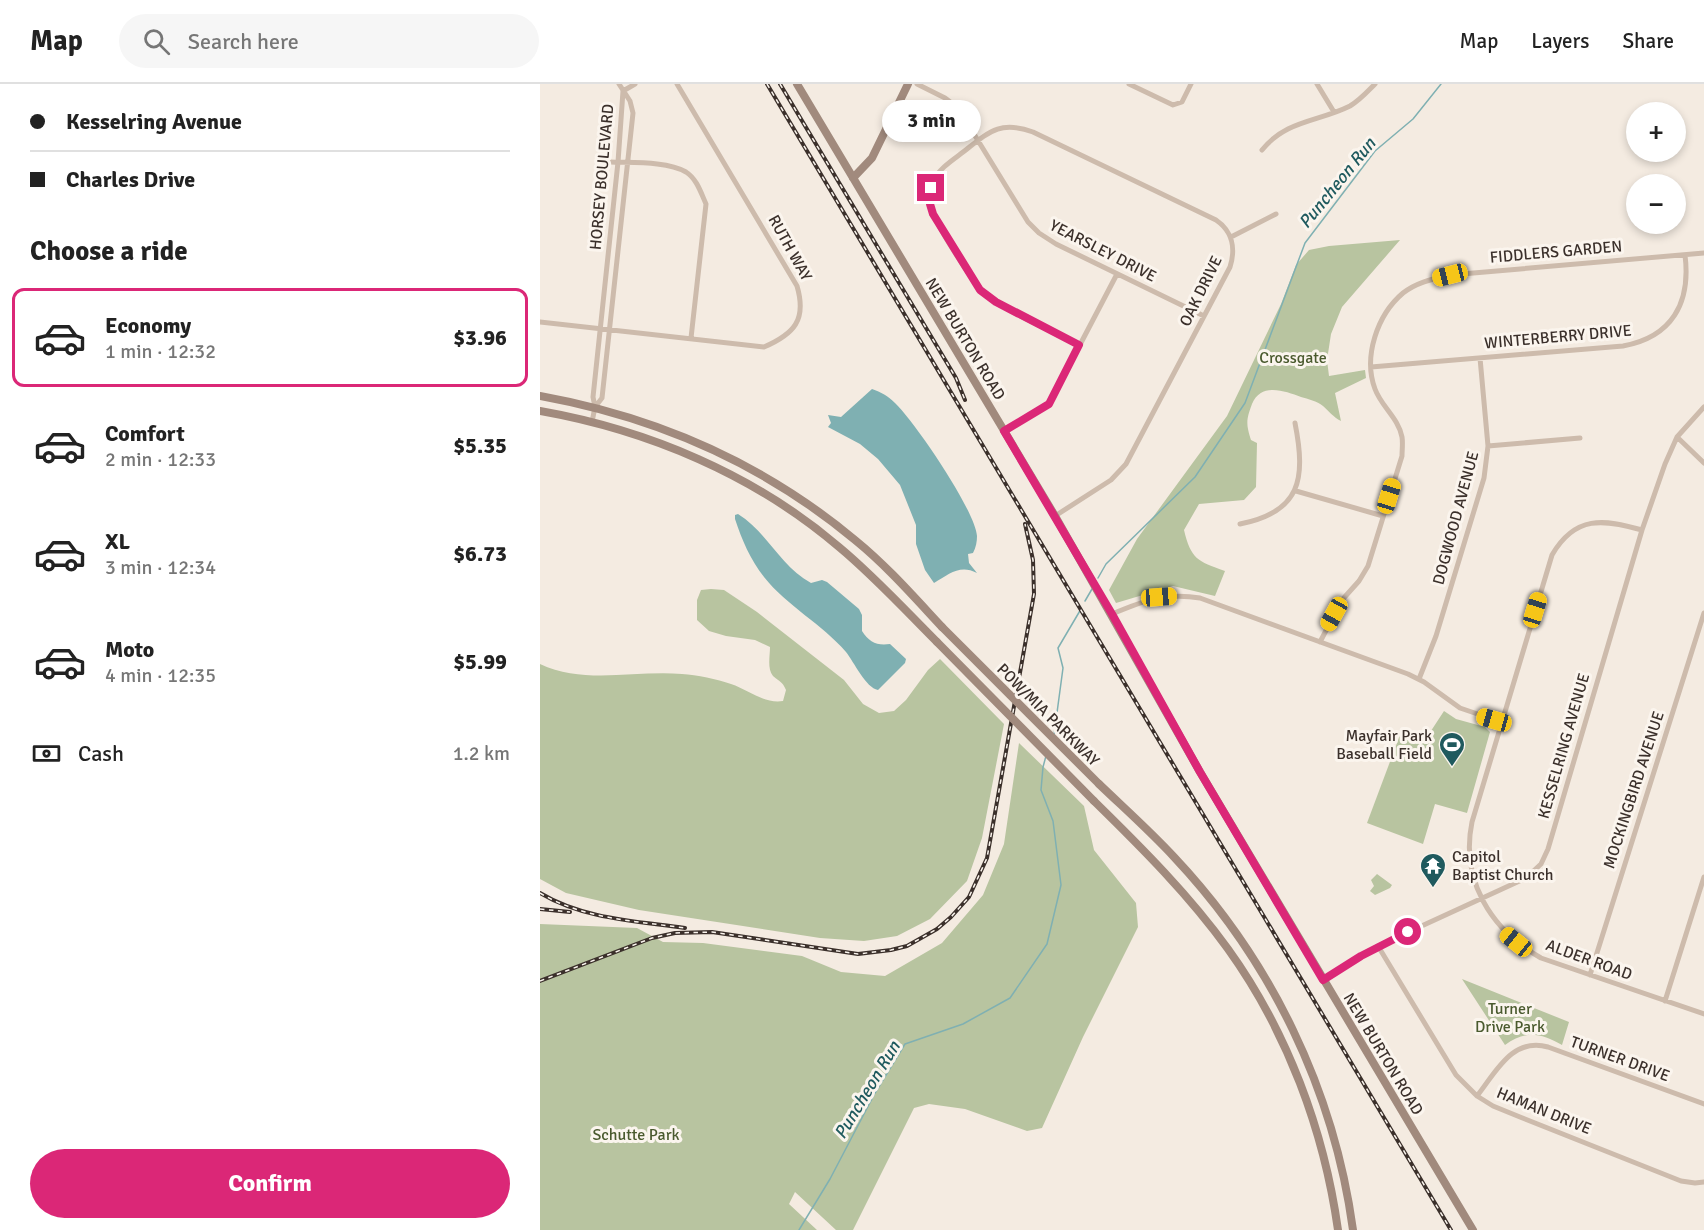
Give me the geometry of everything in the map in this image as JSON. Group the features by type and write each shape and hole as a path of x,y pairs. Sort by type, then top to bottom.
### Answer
{"main road":[{"name":"NEW BURTON ROAD","path":"797,84 1055,516 1200,772 1473,1230"},
{"path":"853,178 872,158 908,84"},
{"name":"POW/MIA PARKWAY","path":"540,396 595,407 684,436 751,469 785,489 855,540 894,576 942,627 1174,857 1199,885 1252,955 1303,1048 1325,1108 1341,1164 1353,1230"},
{"name":"POW/MIA PARKWAY","path":"540,411 592,422 679,451 722,470 764,493 838,546 870,575 1179,887 1229,950 1251,984 1286,1051 1312,1117 1322,1150 1338,1230"}],"street":[{"path":"619,84 623,91 635,84"},
{"name":"RUTH WAY","path":"540,322 610,328 764,347 778,341 797,324 801,310 801,298 797,286 677,84"},
{"name":"YEARSLEY DRIVE","path":"917,84 952,102 963,115 1032,228 1051,241 1204,316"},
{"path":"1130,84 1173,105 1182,102 1191,84"},
{"path":"1317,84 1334,112"},
{"path":"1262,150 1269,140 1284,130 1334,112 1359,100 1375,84"},
{"name":"HORSEY BOULEVARD","path":"595,407 602,398 633,113 630,101 623,91"},
{"name":"HORSEY BOULEVARD","path":"592,422 623,91"},
{"name":"OAK DRIVE","path":"1055,516 1111,480 1123,469 1230,267 1233,249 1231,237 1222,224 1216,220 1033,132 1021,128 1002,127 979,140 938,174 929,196 933,214 980,290 996,302 1079,345"},
{"path":"610,162 667,166 686,172 699,185 706,204 692,338"},
{"path":"1231,237 1276,214"},
{"name":"FIDDLERS GARDEN","path":"1320,642 1342,600 1359,581 1368,566 1402,456 1402,437 1397,424 1383,406 1375,388 1371,367 1374,338 1386,313 1405,292 1424,281 1450,275 1704,253"},
{"name":"WINTERBERRY DRIVE","path":"1371,367 1623,346 1641,342 1669,322 1681,304 1686,287 1685,255"},
{"path":"1004,431 1049,404 1117,274"},
{"name":"DOGWOOD AVENUE","path":"1419,679 1436,636 1484,478 1488,446 1480,358"},
{"name":"KESSELRING AVENUE","path":"1323,980 1378,946 1531,874 1544,858 1642,530 1665,464 1677,438 1704,407"},
{"path":"1240,524 1261,520 1280,510 1296,491 1300,458 1295,423"},
{"path":"1488,446 1580,438"},
{"path":"1677,438 1704,463"},
{"path":"1296,491 1383,516"},
{"name":"ALDER ROAD","path":"1642,530 1610,522 1592,523 1569,534 1557,546 1548,566 1501,722 1469,836 1468,850 1472,876 1489,913 1527,950 1541,958 1704,1014"},
{"path":"1112,614 1146,600 1189,597 1213,603 1408,674 1419,679 1460,708 1501,722"},
{"name":"MOCKINGBIRD AVENUE","path":"1590,975 1704,613"},
{"path":"1665,1001 1704,877"},
{"name":"HAMAN DRIVE","path":"1378,946 1456,1075 1477,1096 1493,1106 1681,1181 1704,1182"},
{"name":"TURNER DRIVE","path":"1477,1096 1508,1057 1524,1046 1533,1044 1548,1047 1704,1104"}],"green space":[{"name":"Crossgate","path":"1400,240 1342,307 1331,334 1327,360 1329,376 1365,370 1366,378 1335,393 1341,421 1321,404 1312,400 1274,390 1261,393 1252,404 1247,422 1251,440 1257,443 1256,487 1244,500 1199,504 1184,530 1189,547 1197,558 1225,571 1215,596 1173,586 1116,603 1109,590 1137,539 1227,416 1281,304 1296,265 1309,250"},
{"path":"701,590 724,590 757,612 844,680 863,704 879,713 894,711 940,659 1004,724 982,838 967,881 930,919 897,936 864,941 820,938 639,910 566,893 540,879 540,664 574,674 694,675 731,684 769,700 783,701 786,690 771,673 770,647 755,640 709,631 697,620 697,600"},
{"path":"1444,711 1456,719 1485,727 1490,732 1467,813 1435,804 1423,844 1367,823 1403,727 1427,737"},
{"name":"Schutte Park","path":"1019,743 1084,806 1094,850 1136,903 1138,927 1083,1037 1042,1128 1027,1131 965,1109 929,1104 914,1108 853,1230 836,1230 795,1192 789,1204 817,1230 540,1230 540,924 637,928 663,942 703,943 802,956 841,972 885,976 942,943 983,895 1004,844"},
{"path":"1377,874 1392,885 1375,895 1370,891 1374,886 1371,880"},
{"name":"Turner Drive Park","path":"1462,979 1569,1022 1562,1045 1540,1036 1526,1035 1505,1045"}],"water":[{"path":"872,389 890,398 904,413 929,447 966,507 977,536 973,553 968,554 969,563 977,573 971,570 960,570 934,583 925,570 916,544 916,525 900,485 878,459 860,444 828,427 831,423 828,415 841,417"},
{"path":"738,514 757,530 800,576 811,583 822,580 827,582 859,609 862,615 862,631 868,638 877,644 890,644 906,659 905,663 878,690 869,685 837,642 783,597 764,577 744,542 735,519 735,515"}],"waterway":[{"name":"Puncheon Run","path":"1098,578 1106,564 1195,477 1245,403 1305,243 1375,151 1413,119 1441,84"},
{"name":"Puncheon Run","path":"1085,601 1092,589"},
{"name":"Puncheon Run","path":"1054,735 1063,668 1058,648 1081,609"},
{"name":"Puncheon Run","path":"799,1230 830,1179 875,1093 905,1044 963,1024 1010,998 1047,944 1061,885 1053,821 1041,790 1046,756"}],"railway":[{"path":"767,84 1451,1230"},
{"path":"780,84 956,378 965,400"},
{"path":"540,981 652,938 675,933 712,932 858,954 907,946 937,929 951,917 969,897 987,858 1034,594 1033,560 1025,524"},
{"path":"540,893 557,902 592,914 685,928"},
{"path":"540,909 570,912"}],"place":[{"name":"Mayfair Park Baseball Field","path":"1452,768"},
{"name":"Capitol Baptist Church","path":"1433,889"}],"route":[{"path":"931,188 929,196 933,214 980,290 996,302 1079,345 1049,404 1004,431 1112,614 1200,772 1323,980 1378,946 1408,932"}]}
